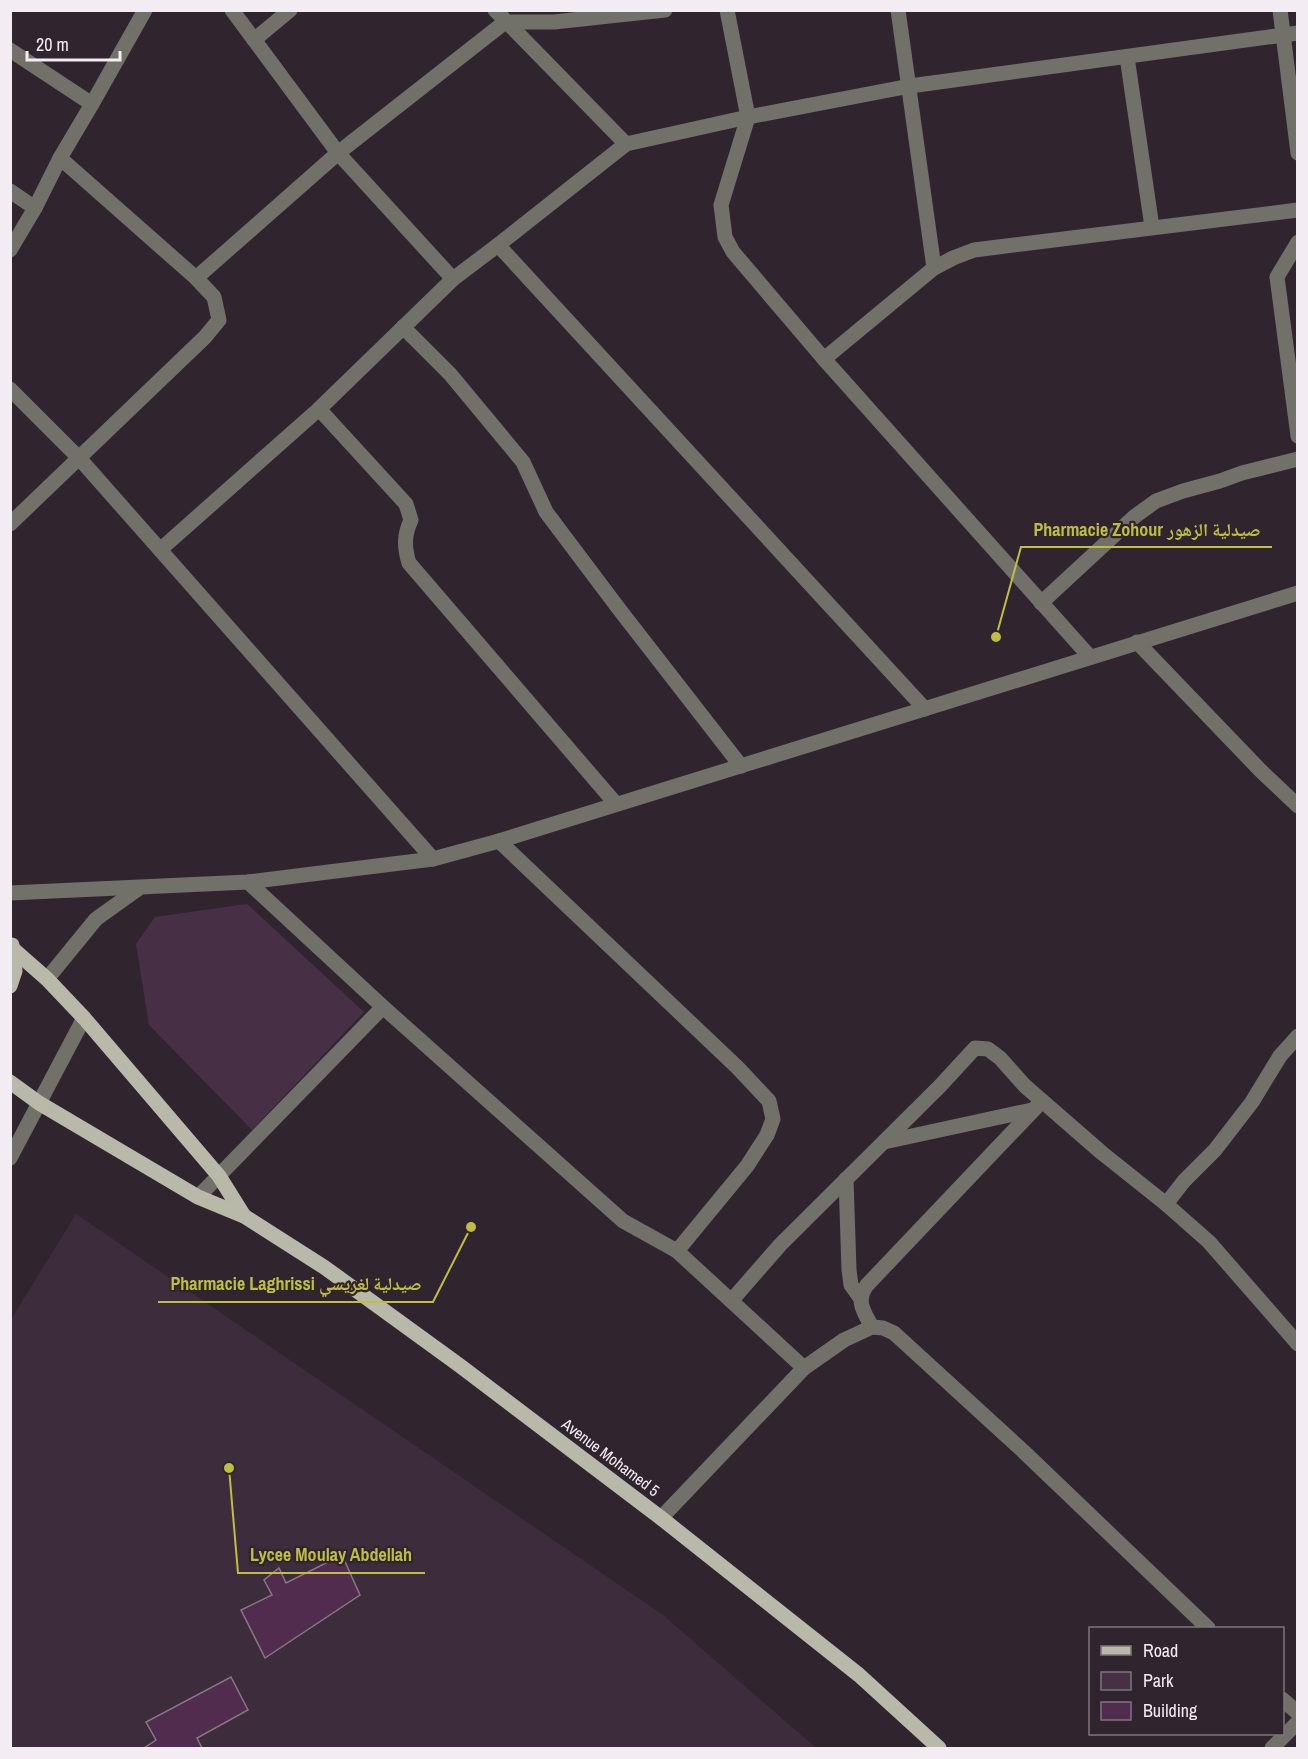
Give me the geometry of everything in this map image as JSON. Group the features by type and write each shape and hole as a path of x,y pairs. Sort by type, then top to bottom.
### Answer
{"main road":[{"path":"12,946 84,1018 219,1176 244,1216"},
{"path":"10,986 15,971 12,946"},
{"name":"Avenue Mohamed 5","path":"10,1082 39,1103 198,1197 244,1216 324,1267 661,1518 859,1675 939,1749"}],"street":[{"path":"10,250 36,208 60,158 93,104 144,10"},
{"path":"232,10 338,153 453,279"},
{"path":"254,40 290,10"},
{"path":"196,278 338,153 500,16 554,22 664,10"},
{"path":"727,10 748,117 721,205 725,237 734,252 824,359 1090,657"},
{"path":"898,10 934,268"},
{"path":"1280,10 1290,35 1298,153"},
{"path":"500,16 626,144"},
{"path":"161,549 319,409 453,279 626,144 748,117 909,86 1290,35"},
{"path":"10,50 93,104"},
{"path":"1127,57 1152,227"},
{"path":"10,524 205,337 219,320 214,297 196,278 60,158"},
{"path":"10,191 36,208"},
{"path":"824,359 934,268 974,250 1298,210"},
{"path":"1298,242 1277,277 1298,436"},
{"path":"498,245 925,709"},
{"path":"403,327 450,374 523,462 546,512 741,766"},
{"path":"10,389 79,458 161,549 433,859"},
{"path":"319,409 406,504 411,520 405,532 404,549 409,563 616,804"},
{"path":"1041,603 1134,517 1156,501 1242,473 1298,459"},
{"path":"10,893 139,889 248,882 433,859 499,841 1298,593"},
{"path":"1137,642 1261,771 1298,806"},
{"path":"499,841 738,1068 769,1101 773,1119 767,1135 747,1166 677,1251"},
{"path":"248,882 383,1007 623,1221 677,1251 804,1368"},
{"path":"47,979 96,919 139,889"},
{"path":"198,1197 383,1007"},
{"path":"10,1158 84,1018"},
{"path":"1166,1204 1184,1181 1215,1150 1252,1102 1280,1056 1298,1036"},
{"path":"732,1300 780,1245 975,1048 988,1049 1000,1058 1025,1086 1037,1105 1102,1153 1209,1242 1298,1344"},
{"path":"884,1142 1037,1105"},
{"path":"872,1327 862,1308 861,1293 1037,1105"},
{"path":"846,1179 849,1270 852,1285 861,1299"},
{"path":"661,1518 804,1368 844,1340 872,1327 883,1328 894,1333 911,1347 1206,1627"},
{"path":"1284,1701 1298,1713"},
{"path":"1272,1749 1298,1722"}],"shaded area":[{"path":"76,1214 663,1615 816,1748 11,1748 10,1321"}],"green space":[{"path":"247,904 364,1012 252,1130 149,1025 136,944 155,917"}],"building":[{"path":"342,1555 360,1595 265,1658 241,1610 272,1595 264,1580 279,1568 286,1583"},
{"path":"231,1677 248,1710 197,1738 202,1748 144,1748 156,1740 146,1722"}],"place":[{"name":"Pharmacie Zohour صيدلية الزهور","path":"996,637"},
{"name":"Pharmacie Laghrissi صيدلية لغريسي","path":"471,1227"},
{"name":"Lycee Moulay Abdellah","path":"229,1468"}]}
